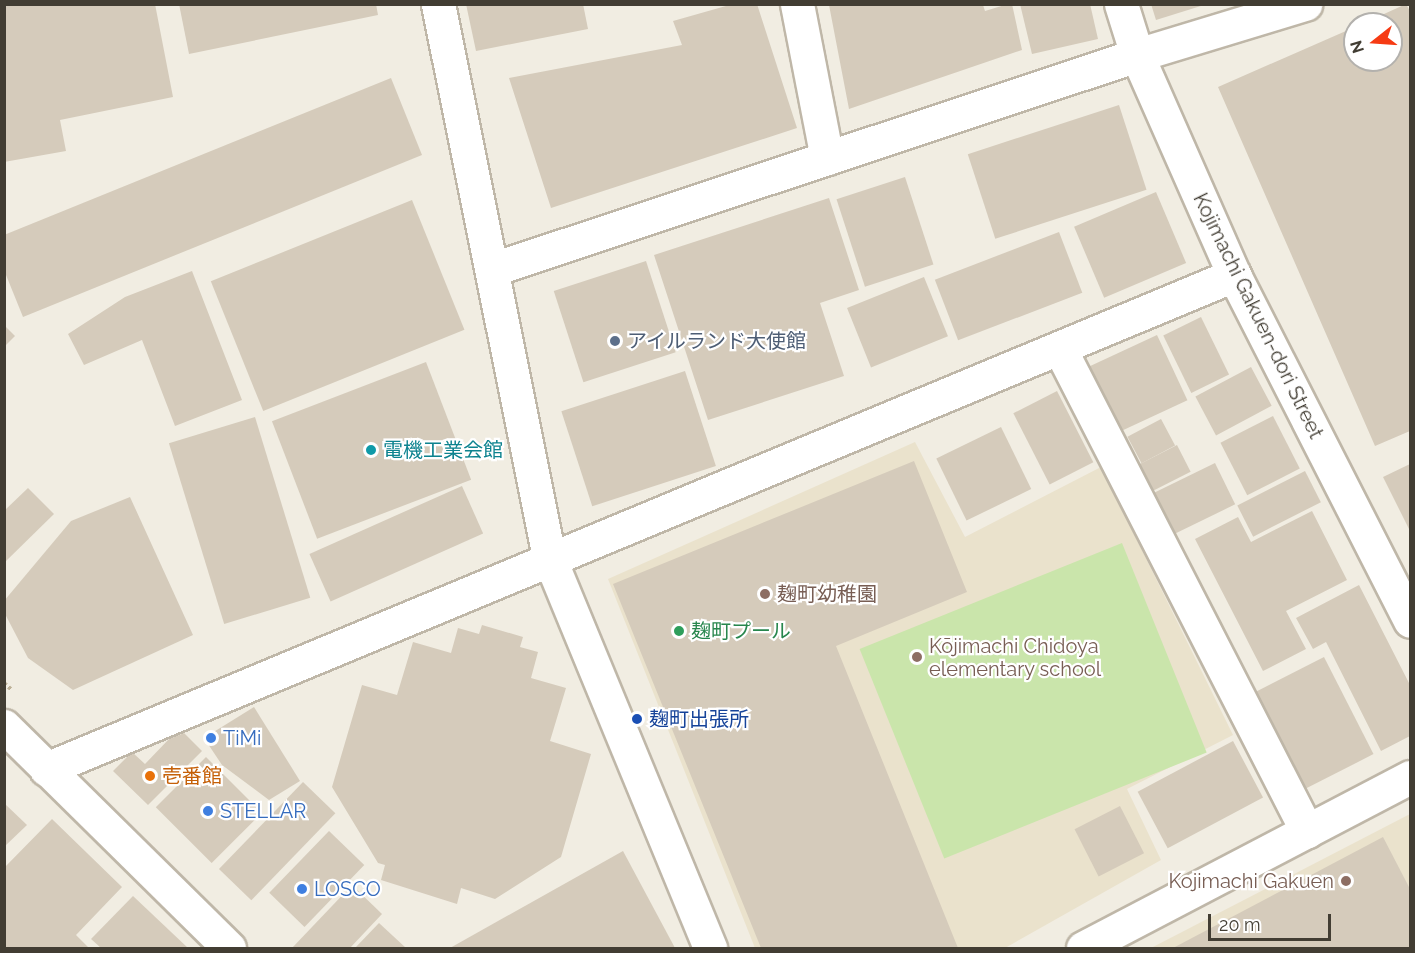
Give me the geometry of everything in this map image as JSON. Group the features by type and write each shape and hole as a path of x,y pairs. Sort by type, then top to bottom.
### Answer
{"street":[{"path":"438,4 549,557 710,948"},
{"path":"797,4 827,158"},
{"name":"Kojimachi Gakuen-dori Street","path":"1121,4 1137,55 1234,275 1410,621"},
{"path":"493,269 1137,55 1305,4"},
{"path":"46,769 549,557 1060,349 1234,275"},
{"path":"1060,349 1306,831"},
{"path":"4,726 229,948"},
{"path":"1083,948 1410,777"}],"shaded area":[{"name":"Kōjimachi Chidoya elementary school","path":"915,442 965,537 1101,467 1233,735 1127,789 1161,860 1005,948 755,948 608,579"},
{"name":"Kojimachi Gakuen","path":"1410,814 1410,948 1151,948"}],"green space":[{"path":"1122,543 1207,753 944,859 860,649"}],"building":[{"path":"4,4 155,4 173,97 60,120 66,151 4,162"},
{"path":"179,4 376,4 378,15 189,54"},
{"path":"466,4 583,4 588,29 476,51"},
{"path":"733,4 757,4 797,128 551,208 509,78 682,45 673,21"},
{"path":"1012,4 1022,50 849,109 829,5 983,5 985,11"},
{"path":"1020,4 1090,4 1098,39 1032,54"},
{"path":"1151,4 1204,4 1204,5 1156,20"},
{"path":"1406,4 1410,11 1410,431 1375,446 1218,87 1343,32 1343,72 1403,72 1403,12 1388,12"},
{"path":"391,78 422,155 23,317 4,270 4,235"},
{"path":"1119,105 1147,190 995,239 968,154"},
{"path":"905,177 933,264 865,287 837,199"},
{"path":"1156,192 1186,263 1104,298 1074,227"},
{"path":"829,198 859,290 820,303 844,376 708,420 654,255"},
{"path":"412,200 464,330 263,411 211,281"},
{"path":"1059,232 1082,293 958,340 935,280"},
{"path":"646,261 676,352 583,382 554,291"},
{"path":"192,271 242,400 175,426 142,340 84,365 68,334 125,297"},
{"path":"924,277 948,336 871,367 847,308"},
{"path":"1201,317 1229,375 1191,393 1163,335"},
{"path":"4,325 15,336 4,347"},
{"path":"1157,335 1187,400 1119,432 1088,367"},
{"name":"電機工業会館","path":"426,362 471,480 317,539 272,421"},
{"path":"1251,367 1272,406 1216,435 1195,397"},
{"path":"685,371 716,466 592,506 561,411"},
{"path":"1057,391 1093,462 1050,485 1013,413"},
{"path":"1273,416 1300,469 1247,495 1220,443"},
{"path":"255,417 310,598 224,624 169,443"},
{"path":"1161,419 1175,445 1142,463 1127,437"},
{"path":"1001,427 1031,489 967,521 936,459"},
{"path":"1177,445 1191,472 1150,493 1136,466"},
{"path":"914,461 967,592 836,646 958,948 761,948 613,584"},
{"path":"1215,463 1235,504 1172,535 1152,494"},
{"path":"1410,464 1410,531 1383,477"},
{"path":"1305,471 1321,502 1253,537 1237,506"},
{"path":"462,486 483,534 331,601 309,554"},
{"path":"28,488 54,514 4,563 4,511"},
{"path":"130,497 193,635 73,690 28,658 4,612 4,601 71,521"},
{"path":"1312,511 1347,580 1286,611 1306,649 1263,671 1195,539 1238,517 1251,542"},
{"path":"1359,585 1410,685 1410,736 1381,751 1326,642 1313,649 1296,618"},
{"path":"482,625 523,637 520,647 538,652 531,678 566,688 550,741 591,754 561,857 495,899 461,888 457,904 381,880 385,865 378,863 332,787 362,685 397,695 413,642 451,653 458,628 479,634"},
{"path":"1324,657 1373,754 1305,789 1255,692"},
{"path":"254,707 300,781 269,800 222,765 204,738"},
{"path":"184,733 202,751 148,805 113,771 132,752 145,764 169,739"},
{"path":"1233,741 1263,798 1168,848 1138,792"},
{"path":"206,757 262,813 212,863 156,807"},
{"path":"303,782 335,813 251,900 219,869"},
{"path":"4,803 27,825 4,847"},
{"path":"1120,806 1144,853 1099,876 1075,829"},
{"path":"52,819 122,887 76,935 89,948 4,948 4,868"},
{"path":"329,831 364,865 305,927 269,893"},
{"name":"Kojimachi Gakuen","path":"1383,837 1410,889 1410,948 1173,948"},
{"path":"623,851 675,948 450,948"},
{"path":"352,885 382,914 350,948 292,948"},
{"path":"133,896 188,948 101,948 91,939"},
{"path":"379,923 406,948 355,948"}],"place":[{"name":"アイルランド大使館","path":"615,341"},
{"name":"電機工業会館","path":"371,450"},
{"name":"麹町幼稚園","path":"765,594"},
{"name":"麹町プール","path":"679,631"},
{"name":"Kōjimachi Chidoya elementary school","path":"917,657"},
{"name":"麹町出張所","path":"637,719"},
{"name":"TiMi","path":"211,738"},
{"name":"壱番館","path":"150,776"},
{"name":"STELLAR","path":"208,811"},
{"name":"Kojimachi Gakuen","path":"1346,881"},
{"name":"LOSCO","path":"302,889"}]}
